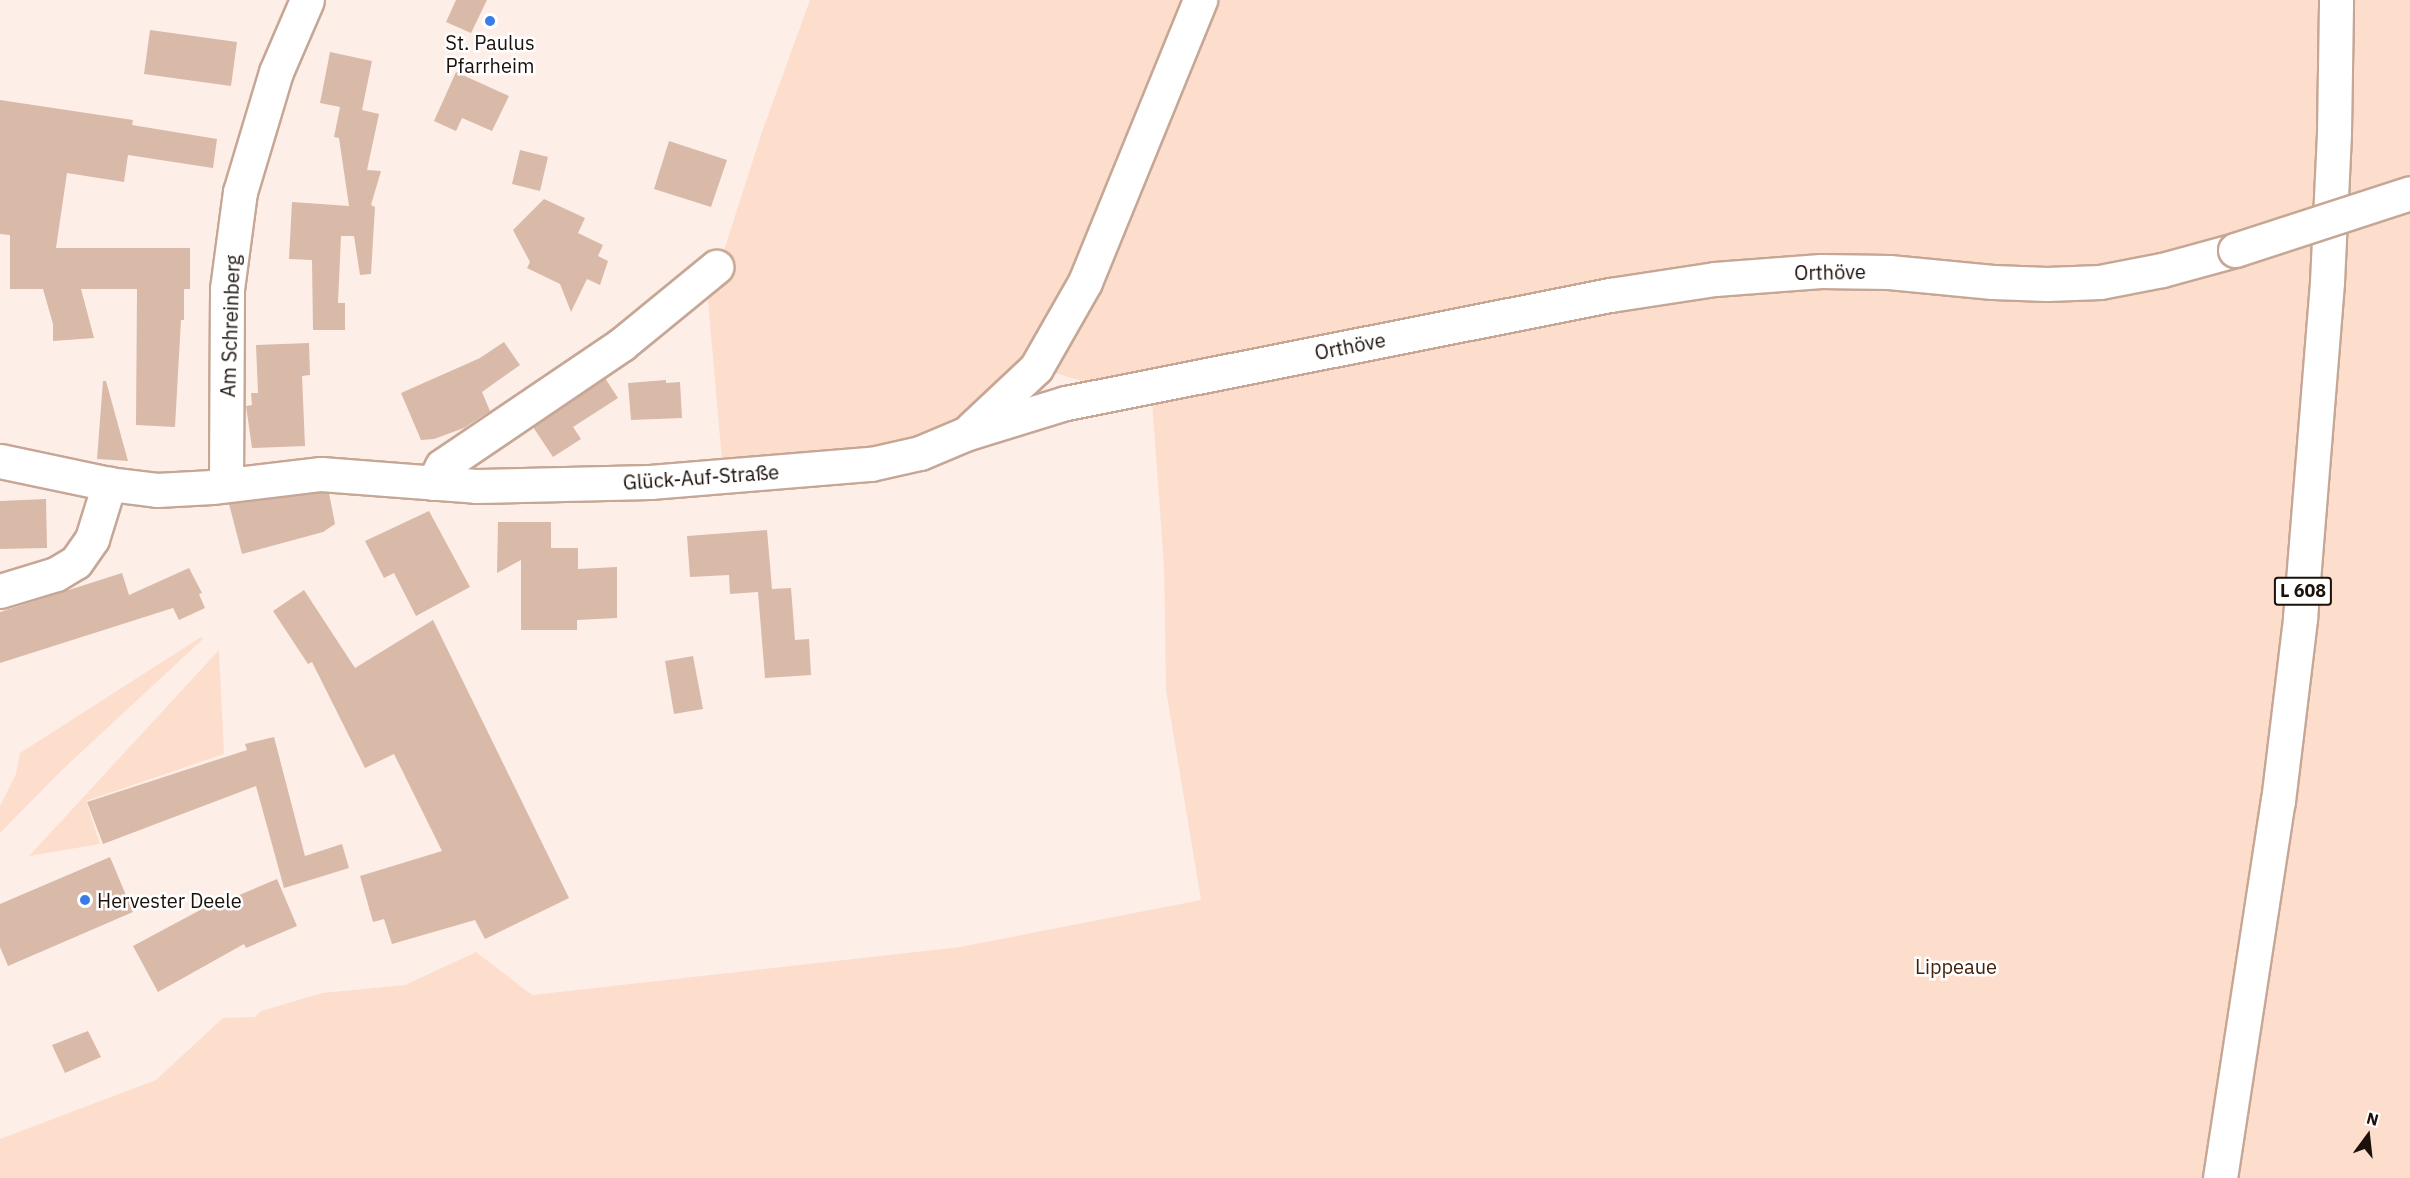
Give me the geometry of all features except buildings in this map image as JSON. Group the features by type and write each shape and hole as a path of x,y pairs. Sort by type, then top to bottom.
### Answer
{"street":[{"name":"Am Schreinberg","path":"226,484 227,289 240,192 276,72 307,0"},
{"path":"965,435 1036,368 1085,282 1200,0"},
{"name":"L 608","path":"2220,1178 2277,813 2300,618 2327,282 2334,132 2336,0"},
{"name":"Orthöve","path":"965,435 1066,403 1610,295 1715,279 1821,271 1889,272 1993,282 2090,282 2162,270 2235,250 2410,193"},
{"path":"433,483 442,466 622,344 716,267"},
{"name":"Glück-Auf-Straße","path":"0,461 109,484 157,490 321,474 476,486 650,482 871,464 920,453 965,435"},
{"path":"0,591 56,574 76,562 92,539 109,484"}],"green space":[{"path":"810,0 1189,0 1076,279 1024,362 958,422 889,447 722,461 708,300 762,132"},
{"name":"Lippeaue","path":"1211,0 2410,0 2410,1178 0,1178 0,1139 156,1080 223,1018 255,1017 261,1011 322,993 405,985 476,952 532,995 960,947 1201,900 1166,690 1164,566 1152,401 1051,372"},
{"path":"201,637 203,639 62,770 0,833 0,806 16,774 20,753"},
{"path":"219,650 224,754 86,801 100,844 29,856"}],"place":[{"name":"St. Paulus Pfarrheim","path":"490,21"},
{"name":"Hervester Deele","path":"85,900"}]}
